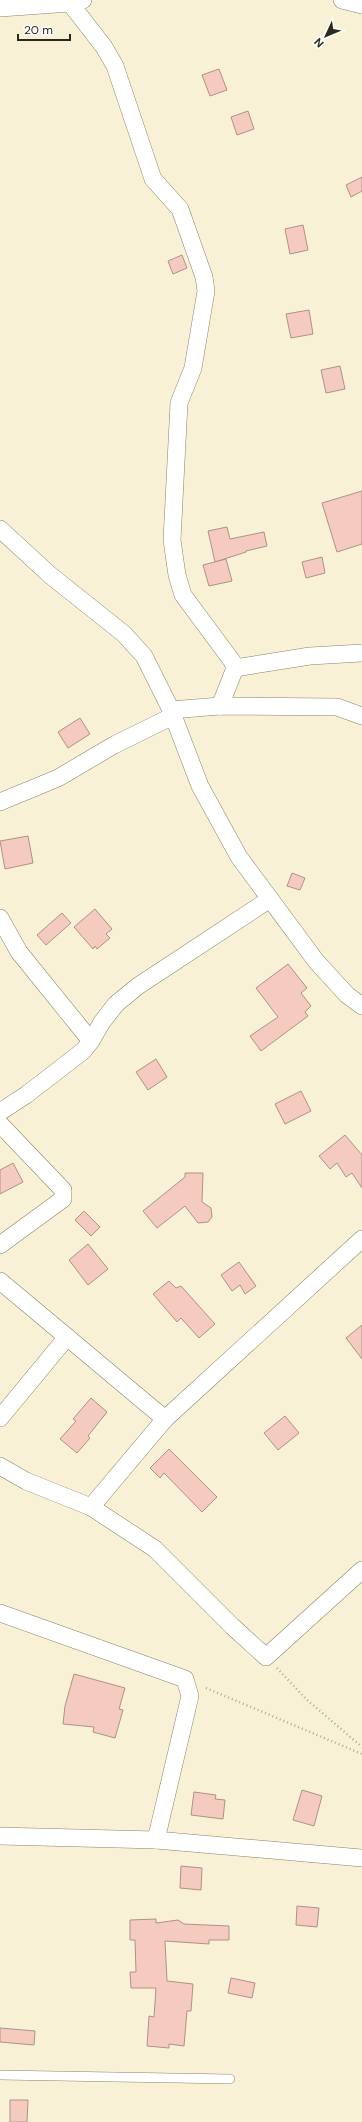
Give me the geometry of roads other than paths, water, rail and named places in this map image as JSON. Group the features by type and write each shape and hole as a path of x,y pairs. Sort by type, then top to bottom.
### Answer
{"street":[{"path":"342,0 362,6"},
{"path":"0,8 77,2 115,66 153,179 180,209 204,277 206,291 193,368 179,403 172,540 177,575 183,595 232,661 235,668 220,706"},
{"path":"0,529 50,575 124,634 144,656 172,713 200,786 239,857 316,961 347,995 362,1006"},
{"path":"235,668 310,656 362,652"},
{"path":"0,802 58,778 172,713 220,706 362,708"},
{"path":"337,707 362,716"},
{"path":"0,1112 26,1095 83,1051 116,1004 138,986 270,899"},
{"path":"0,918 19,952 91,1041"},
{"path":"0,1124 63,1190 65,1195 63,1199 0,1245"},
{"path":"92,1506 165,1419 362,1239"},
{"path":"0,1281 165,1419"},
{"path":"0,1418 67,1337"},
{"path":"0,1466 26,1481 92,1506 155,1549 232,1626 266,1656 362,1570"},
{"path":"1,1617 185,1679 190,1696 156,1840"},
{"path":"0,1836 156,1840 362,1858"}],"lane":[{"path":"0,2075 230,2079"}]}
